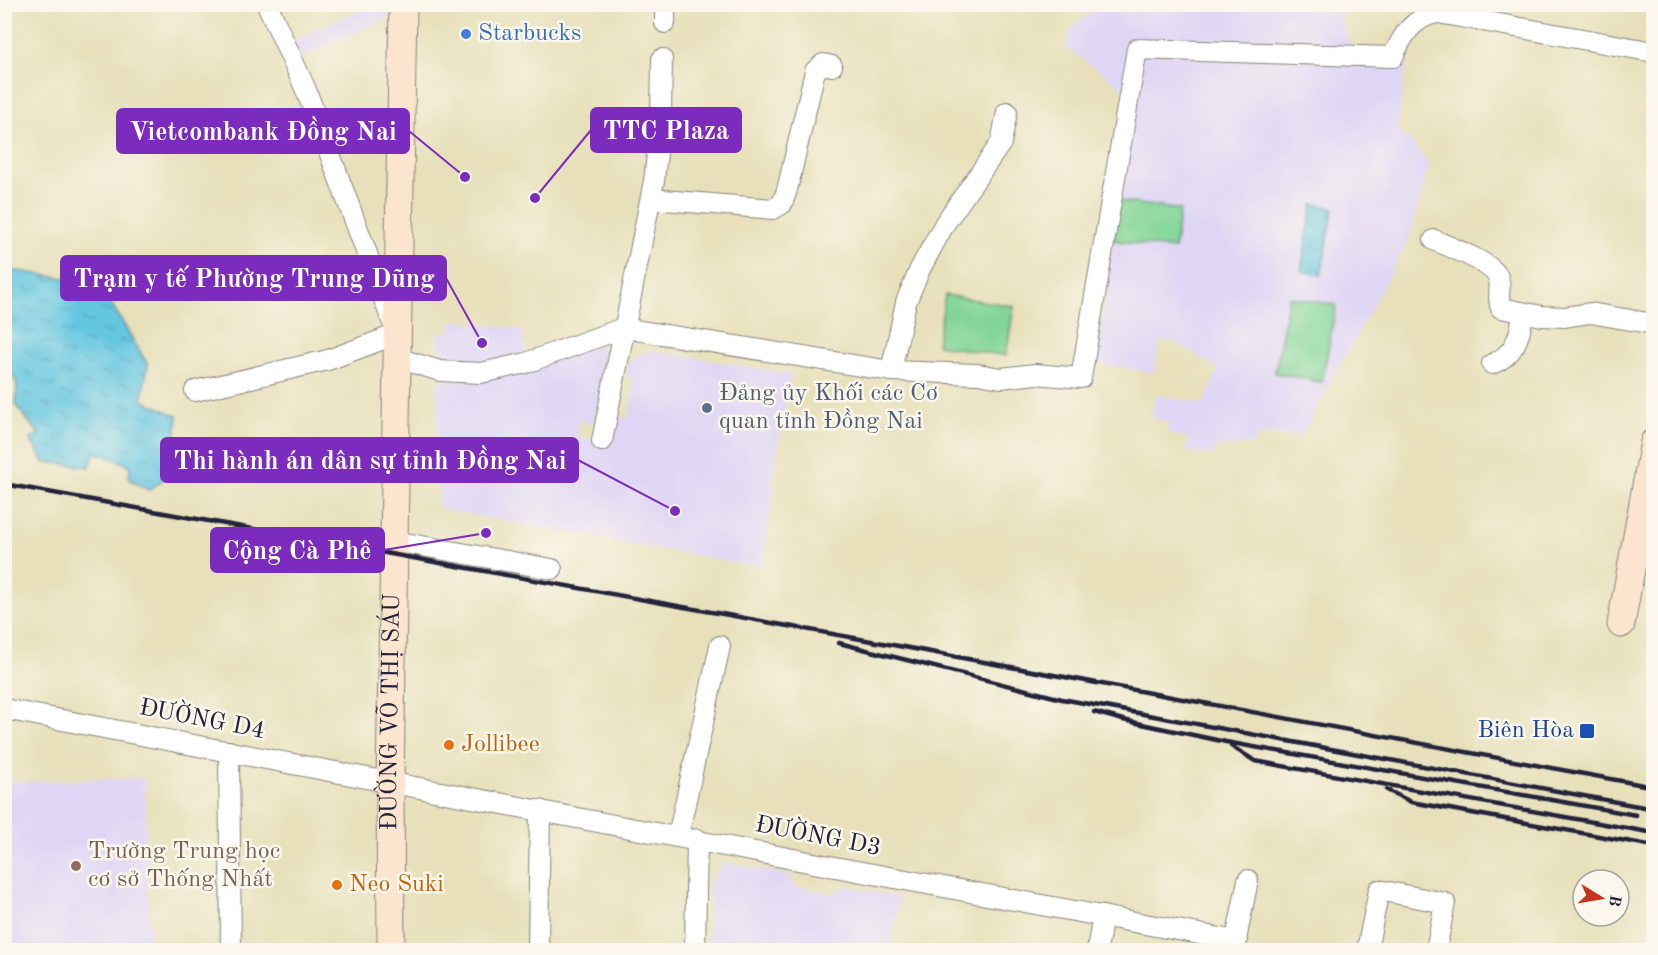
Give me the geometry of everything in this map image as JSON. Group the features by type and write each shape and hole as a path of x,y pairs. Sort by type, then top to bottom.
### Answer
{"main road":[{"name":"ĐƯỜNG VÕ THỊ SÁU","path":"391,951 390,782 403,4"},
{"path":"1621,624 1653,442"}],"street":[{"path":"267,4 306,90 397,346 440,371 481,373 525,363 623,328 891,371 978,374 1001,378 1035,374 1082,378 1137,48 1393,57 1402,36 1408,29 1430,14 1438,13 1653,52"},
{"path":"602,441 623,328 651,199 661,116 662,59"},
{"path":"651,199 773,209 782,204 815,71 823,64 832,66"},
{"path":"891,371 906,302 920,269 945,223 1001,143 1007,112"},
{"path":"1434,240 1486,265 1497,275 1501,308 1522,314 1565,317 1590,313 1653,324"},
{"path":"1492,364 1500,361 1518,341 1522,314"},
{"path":"195,391 397,346"},
{"path":"394,541 552,569"},
{"path":"695,951 688,838 720,646"},
{"name":"ĐƯỜNG D4","path":"4,709 390,782"},
{"path":"229,751 231,951"},
{"name":"ĐƯỜNG D3","path":"390,782 1103,916 1236,946"},
{"path":"538,951 540,810"},
{"path":"1236,946 1248,880"},
{"path":"1367,951 1379,890 1445,903 1436,951"},
{"path":"1097,951 1103,916"}],"shaded area":[{"path":"1340,4 1340,17 1352,51 1137,44 1127,91 1065,47 1072,27 1100,5"},
{"path":"372,5 392,5 393,15 299,58 291,41"},
{"path":"1141,53 1407,63 1397,131 1413,143 1429,165 1409,239 1302,435 1257,435 1256,443 1216,448 1212,455 1185,452 1189,438 1167,433 1168,422 1151,418 1156,395 1204,404 1218,369 1177,342 1160,341 1154,373 1096,363 1113,240 1174,249 1180,211 1119,201"},
{"path":"453,320 522,330 527,356 505,364 456,365 439,361 439,332 449,332"},
{"path":"598,343 606,357 594,424 578,421 578,436 612,443 617,417 628,419 634,380 626,379 630,360 649,350 791,374 771,485 775,486 761,567 439,509 437,380 461,381"},
{"name":"Trường Trung học cơ sở Thống Nhất","path":"145,778 150,950 5,950 5,782"},
{"path":"725,862 789,875 794,886 833,894 845,886 900,897 890,950 708,950 709,885"}],"green space":[{"path":"1119,201 1180,210 1174,249 1113,240"},
{"path":"945,295 1014,306 1006,356 937,345"},
{"path":"1289,297 1336,305 1322,382 1275,373"}],"water":[{"path":"1313,204 1334,208 1321,275 1301,271"},
{"path":"4,224 10,225 10,270 78,280 87,258 109,256 116,270 106,295 148,365 142,400 178,416 171,474 149,490 129,479 130,465 95,452 90,467 44,462 30,439 39,434 16,406 17,385 5,356"}],"railway":[{"path":"4,484 877,642 1654,787"},
{"path":"839,643 1062,699 1654,809"},
{"path":"1094,712 1226,742 1636,815"},
{"path":"1231,746 1255,761 1654,833"},
{"path":"1387,790 1411,802 1654,846"}],"place":[{"name":"Starbucks","path":"466,34"},
{"name":"Vietcombank Đồng Nai","path":"465,177"},
{"name":"TTC Plaza","path":"535,198"},
{"name":"Trạm y tế Phường Trung Dũng","path":"482,343"},
{"name":"Đảng ủy Khối các Cơ quan tỉnh Đồng Nai","path":"707,408"},
{"name":"Thi hành án dân sự tỉnh Đồng Nai","path":"675,511"},
{"name":"Cộng Cà Phê","path":"486,533"},
{"name":"Biên Hòa","path":"1587,731"},
{"name":"Jollibee","path":"449,745"},
{"name":"Trường Trung học cơ sở Thống Nhất","path":"76,866"},
{"name":"Neo Suki","path":"337,885"}]}
